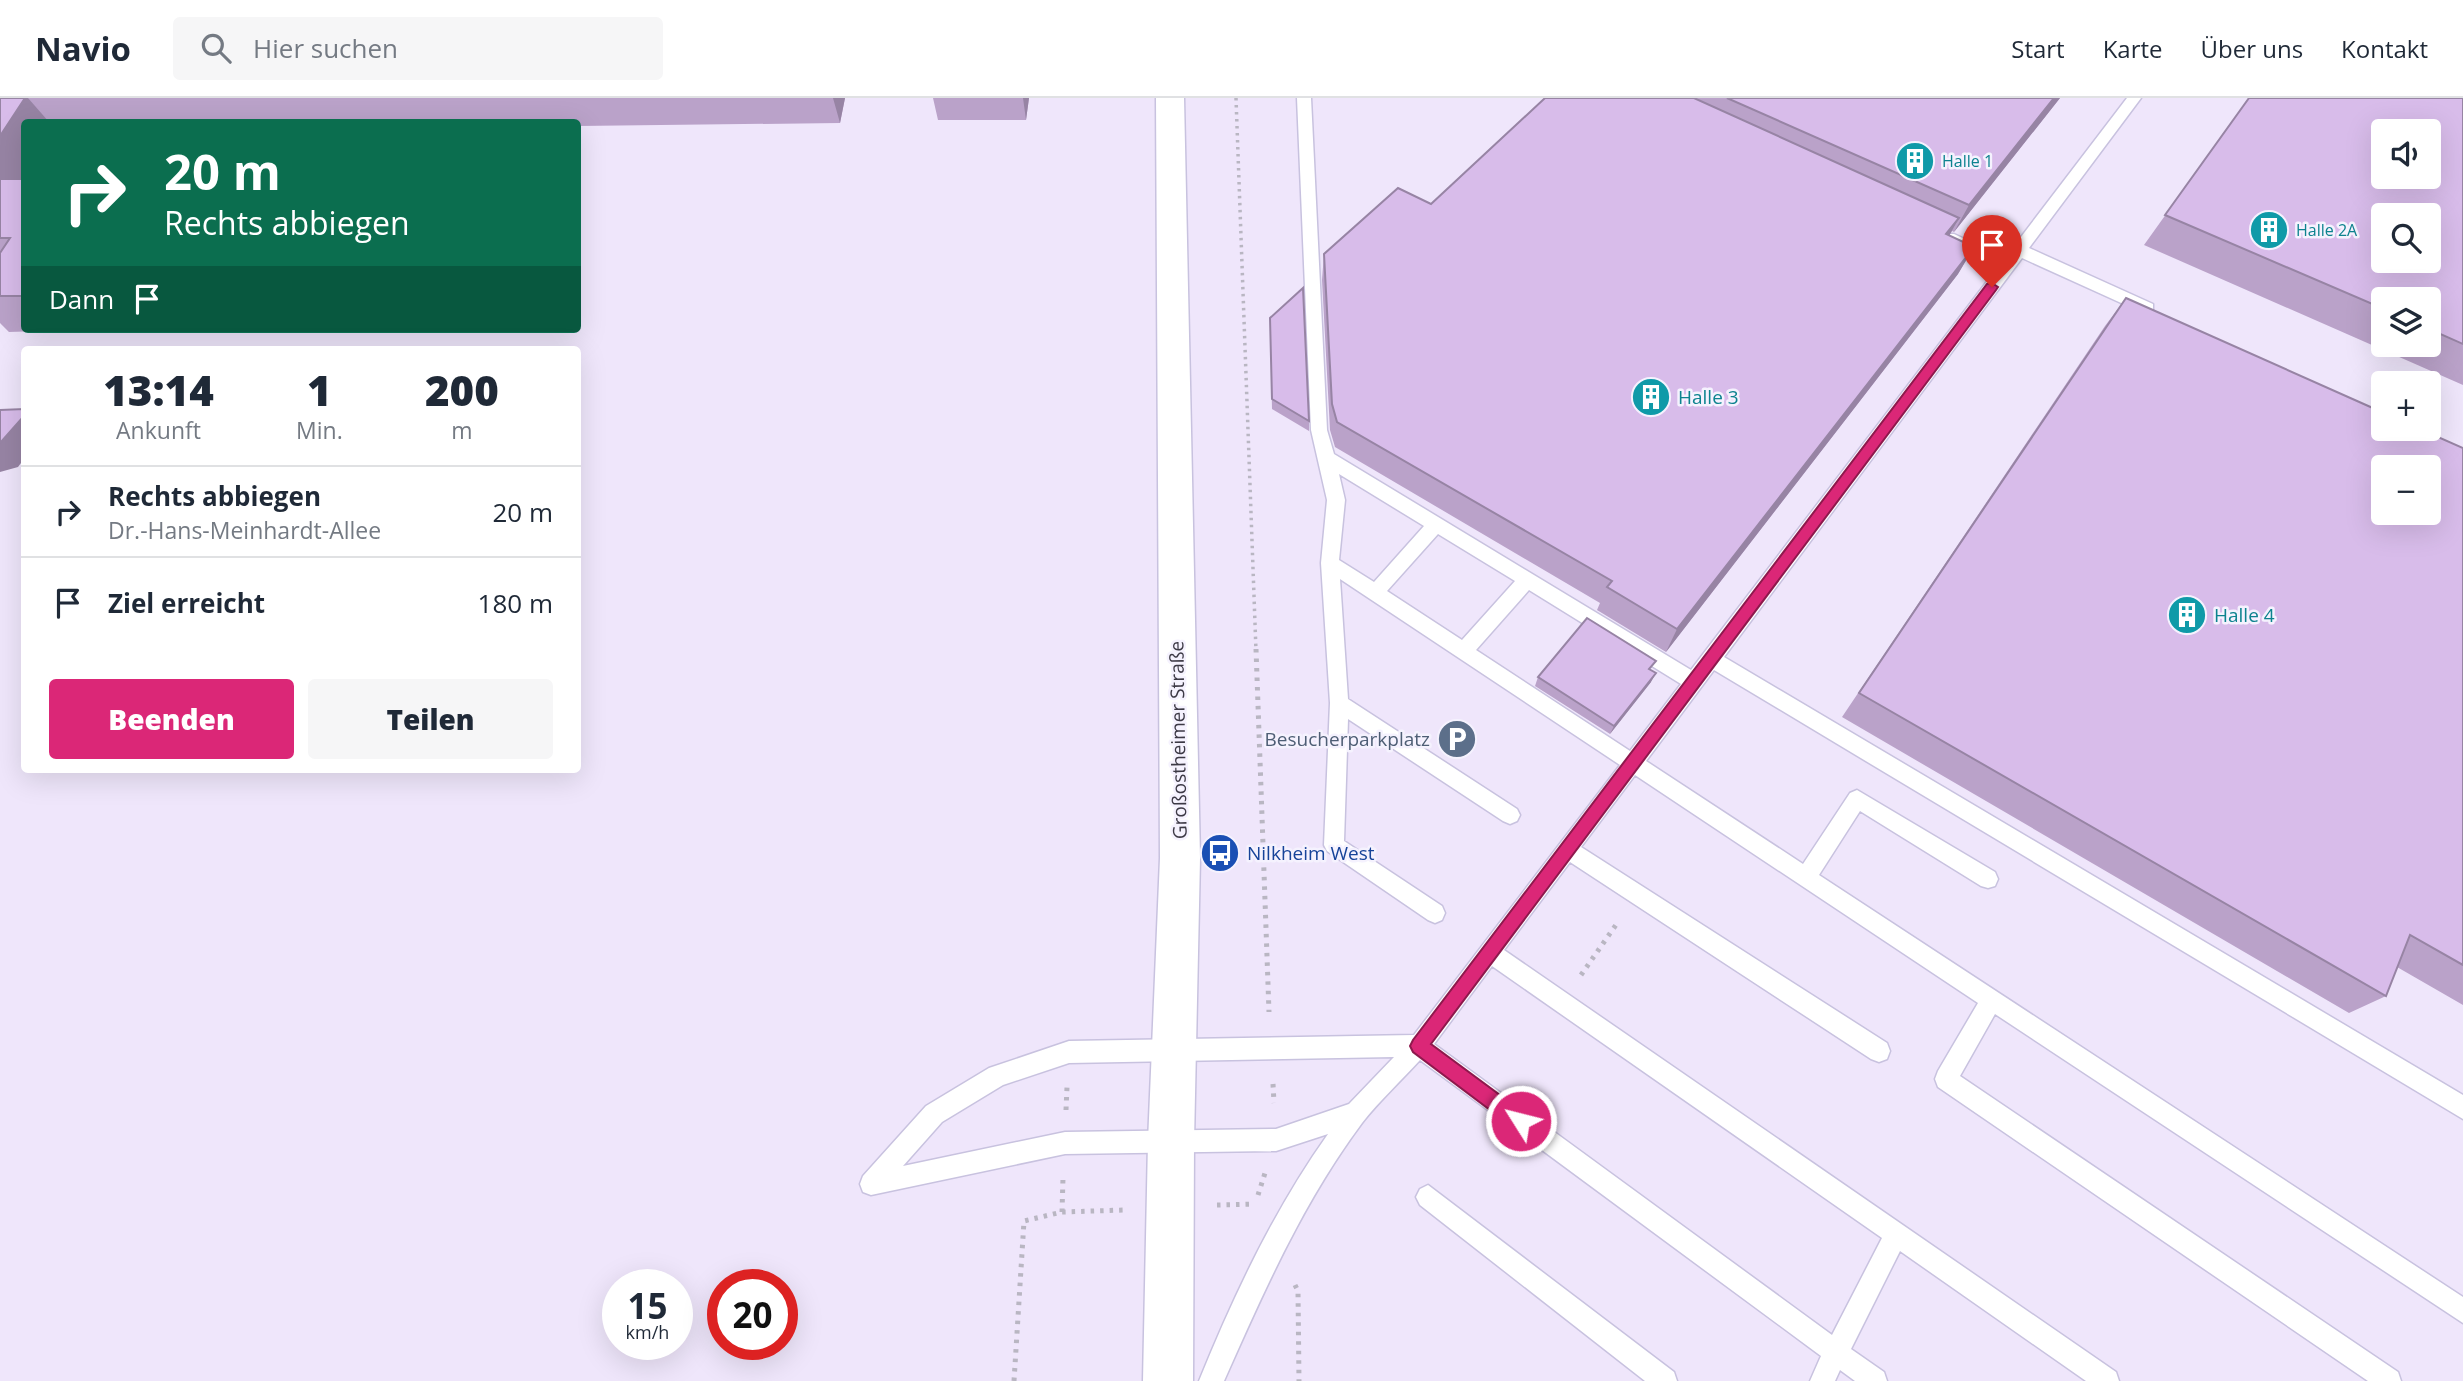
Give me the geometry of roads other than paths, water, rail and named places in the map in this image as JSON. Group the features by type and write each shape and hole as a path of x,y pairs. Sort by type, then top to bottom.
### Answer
{"main road":[{"name":"Großostheimer Straße","path":"1168,1381 1171,1142 1180,858 1170,98"}],"lane":[{"path":"1304,98 1319,430 1336,500 1329,563 1339,703 1334,845 1435,913"},
{"path":"1211,1381 1274,1242 1309,1180 1356,1113 1419,1046 2134,98"},
{"path":"1934,232 2008,265"},
{"path":"2019,250 2158,313"},
{"path":"1327,458 1693,681"},
{"path":"1375,593 1434,527"},
{"path":"1329,563 2463,1311"},
{"path":"1464,651 1523,584"},
{"path":"1710,658 2463,1108"},
{"path":"1339,703 1510,816"},
{"path":"1806,877 1857,799 1988,879"},
{"path":"1567,849 1879,1051"},
{"path":"1490,951 2107,1381"},
{"path":"1992,1000 1946,1079 2389,1381"},
{"path":"1356,1113 1276,1140 1065,1143 871,1185 934,1114 997,1076 1069,1052 1419,1046 1875,1381"},
{"path":"1428,1197 1665,1381"},
{"path":"1822,1381 1896,1235"}],"place":[{"name":"Halle 1","path":"1915,161"},
{"name":"Halle 2A","path":"2269,230"},
{"name":"Halle 3","path":"1651,397"},
{"name":"Halle 4","path":"2187,615"},
{"name":"Besucherparkplatz","path":"1457,739"},
{"name":"Nilkheim West","path":"1220,853"}]}
